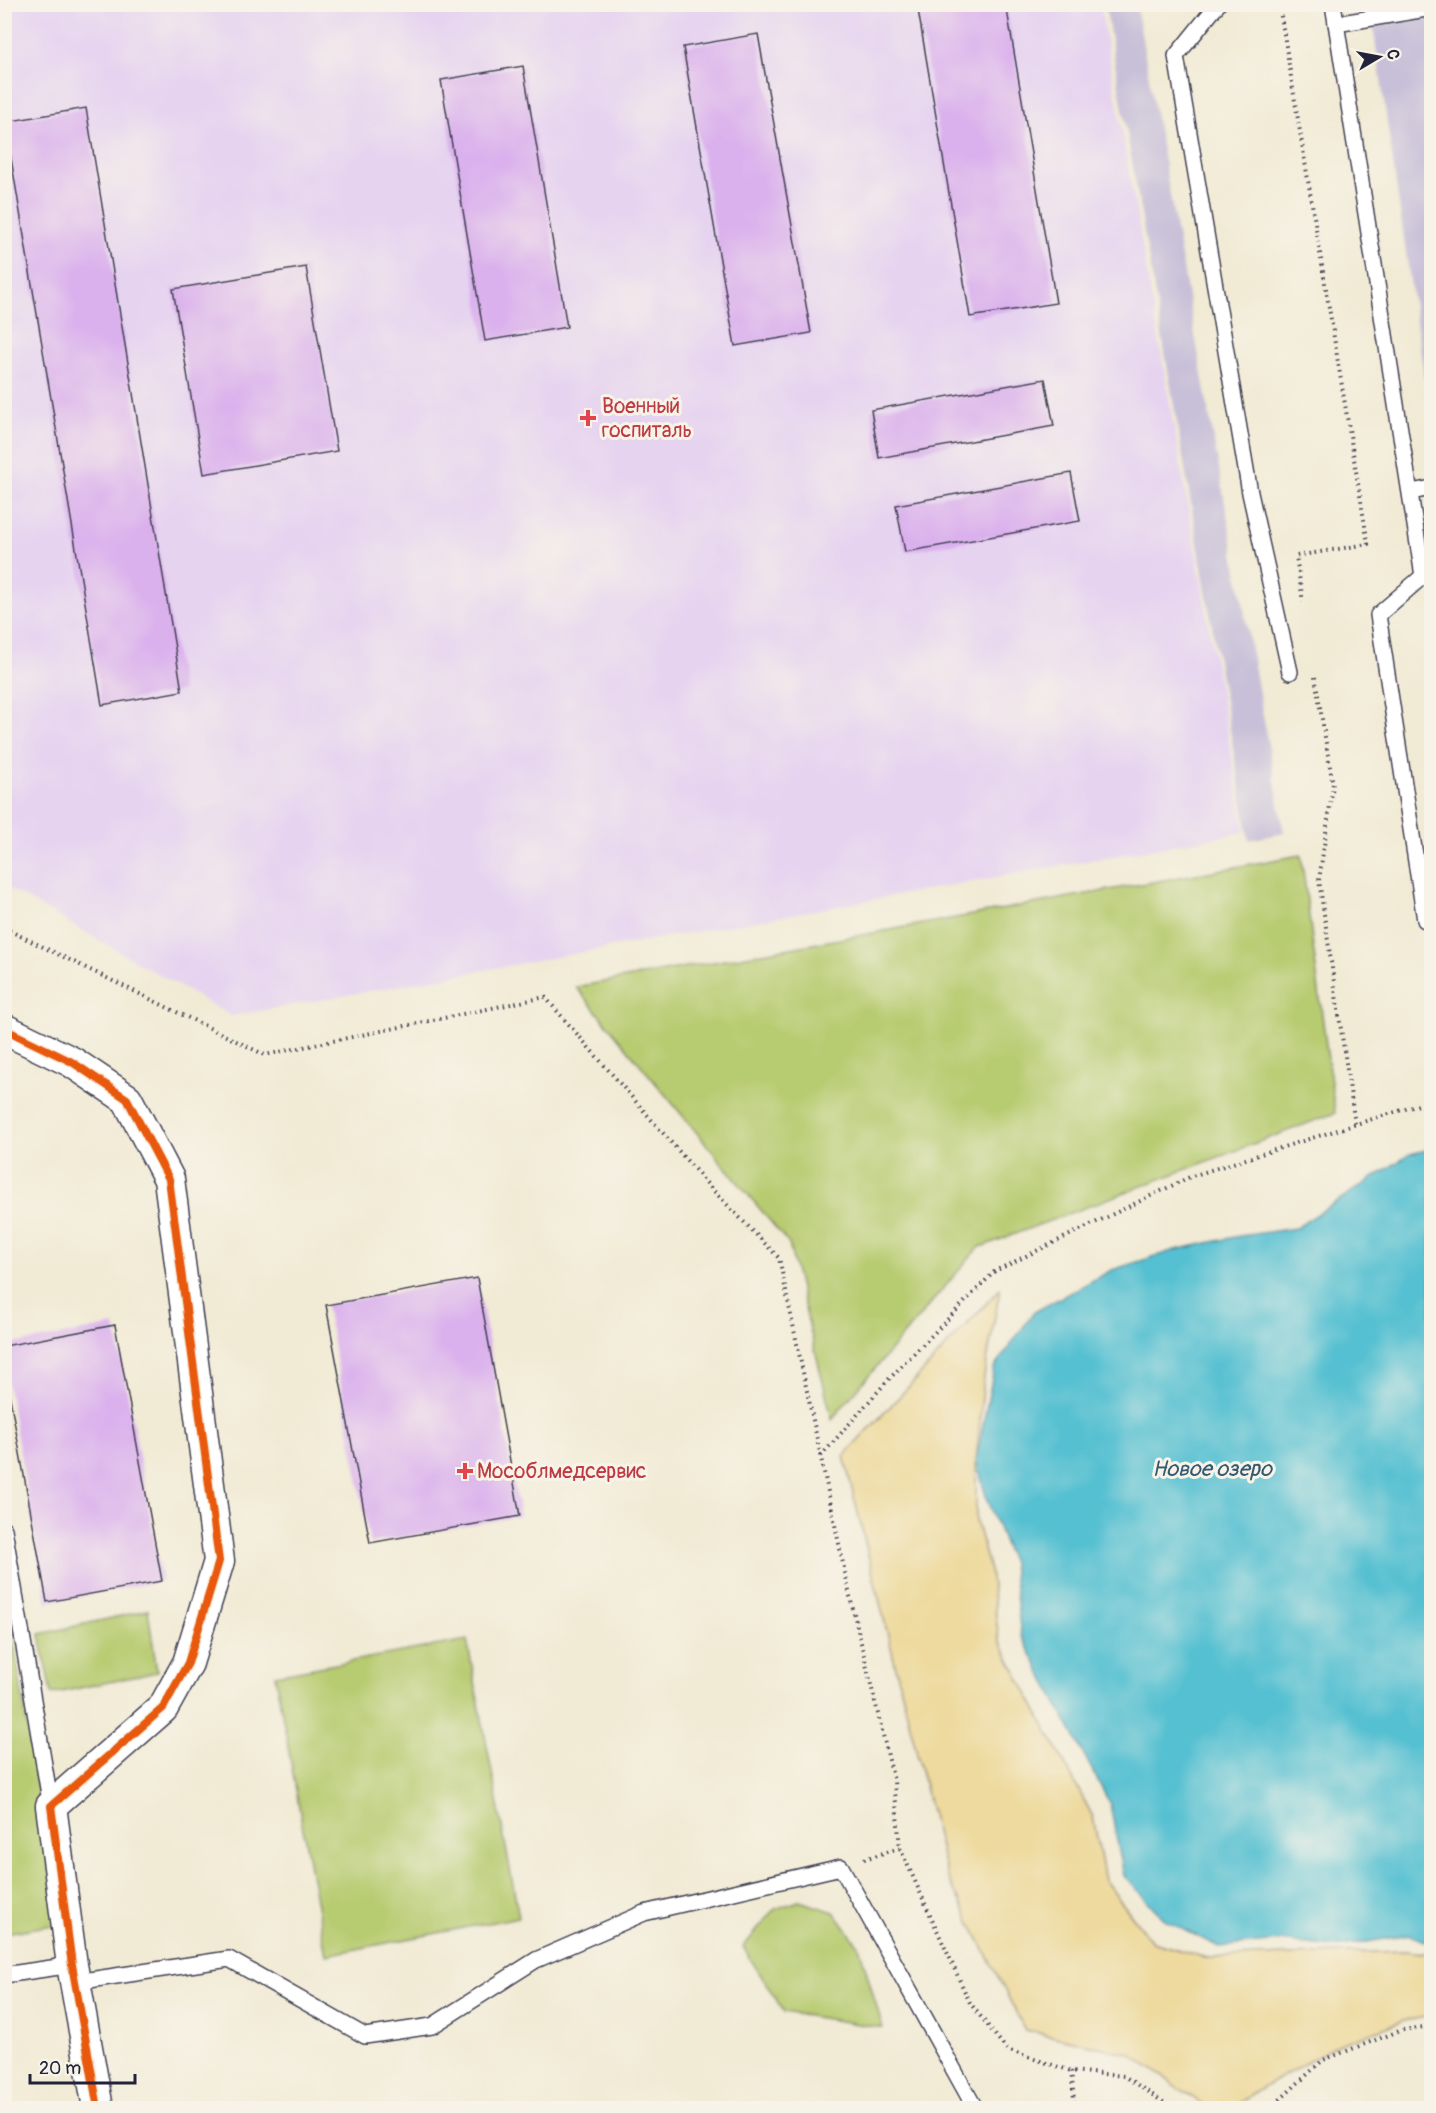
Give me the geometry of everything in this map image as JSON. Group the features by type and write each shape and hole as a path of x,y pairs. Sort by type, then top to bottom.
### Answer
{"street":[{"path":"4,1029 72,1062 127,1099 169,1179 219,1561 188,1663 163,1708 51,1806 74,1973 98,2109"}],"lane":[{"path":"1218,4 1176,56 1250,493 1290,672"},
{"path":"1333,4 1411,492 1427,575 1378,615 1425,920 1431,918"},
{"path":"1336,24 1431,8"},
{"path":"1411,492 1431,488"},
{"path":"4,1529 51,1806"},
{"path":"4,1975 74,1973 229,1959 365,2036 432,2026 536,1960 644,1913 841,1867 975,2109"}],"path":[{"path":"1279,4 1368,544 1296,556 1305,614"},
{"path":"1314,671 1333,785 1319,880 1355,1125"},
{"path":"4,928 265,1055 545,998 709,1186 779,1258 851,1601 894,1781 900,1848 970,2003 1007,2050 1071,2071 1124,2076 1172,2109"},
{"path":"821,1457 889,1379 995,1271 1192,1176 1422,1104 1431,1104"},
{"path":"841,1867 900,1848"},
{"path":"1271,2109 1323,2060 1402,2030 1431,2026"},
{"path":"1071,2071 1075,2109"}],"shaded area":[{"name":"Военный госпиталь","path":"5,5 1100,5 1245,832 231,1016 5,886"},
{"path":"1105,5 1136,5 1284,833 1249,840"},
{"path":"1370,5 1431,5 1431,424"}],"green space":[{"path":"1301,855 1335,1113 978,1248 832,1419 789,1244 576,987"},
{"path":"4,1582 59,1924 5,1933 4,1933"},
{"path":"148,1610 157,1672 51,1694 40,1634"},
{"path":"467,1640 519,1917 326,1955 275,1675"},
{"path":"799,1901 834,1912 859,1946 883,2028 784,2012 743,1947 775,1909"}],"sand":[{"path":"1000,1289 984,1376 976,1460 976,1521 990,1571 999,1640 1093,1817 1105,1881 1152,1942 1207,1958 1405,1951 1431,1954 1431,2016 1403,2021 1335,2046 1231,2108 1208,2108 1130,2054 1025,2030 947,1876 844,1456"}],"water":[{"name":"Новое озеро","path":"1431,1149 1431,1944 1410,1935 1335,1947 1279,1941 1219,1947 1166,1921 1124,1876 1110,1804 1021,1635 1012,1563 987,1500 976,1460 994,1368 1034,1312 1112,1270 1175,1250 1240,1236 1296,1228 1410,1154"}],"building":[{"path":"917,4 1006,4 1056,303 970,317"},
{"path":"758,34 811,333 735,346 683,47"},
{"path":"523,66 567,327 485,341 441,80"},
{"path":"86,108 182,691 102,705 5,122"},
{"path":"306,267 337,451 204,474 173,289"},
{"path":"1045,379 1054,426 879,458 871,410"},
{"path":"1071,473 1080,521 905,552 896,505"},
{"path":"477,1278 520,1516 370,1543 326,1305"},
{"path":"115,1325 162,1581 47,1602 4,1365 4,1346"}],"cycle path":[{"path":"4,1029 72,1062 127,1099 169,1179 219,1561 188,1663 163,1708 51,1806 72,1965 98,2108"}],"place":[{"name":"Военный госпиталь","path":"588,418"},
{"name":"Мособлмедсервис","path":"465,1471"}]}
